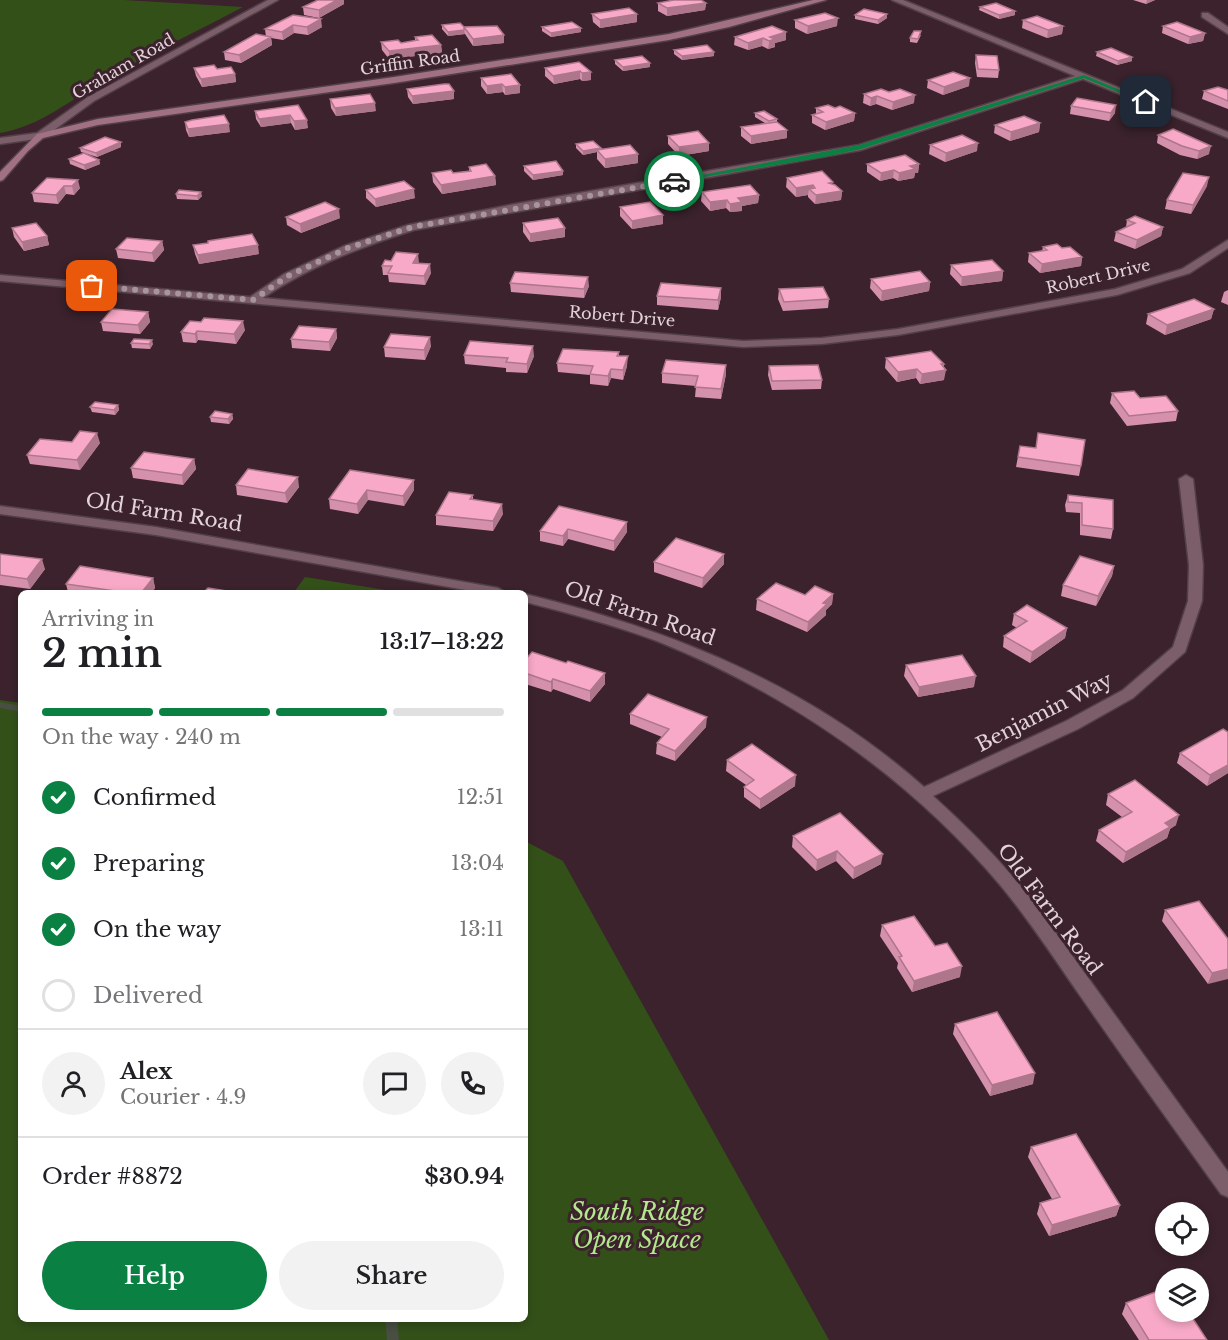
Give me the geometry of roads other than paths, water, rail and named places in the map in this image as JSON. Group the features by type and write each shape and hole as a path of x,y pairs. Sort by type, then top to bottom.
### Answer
{"street":[{"name":"Graham Road","path":"0,178 25,149 91,99 274,0"},
{"name":"Griffin Road","path":"0,141 40,136 98,122 394,80 669,37 822,0"},
{"path":"896,0 1228,135"},
{"path":"1205,15 1228,31"},
{"path":"253,300 288,276 348,248 412,227 861,147 1084,76"},
{"name":"Robert Drive","path":"0,278 743,344 822,341 898,332 1117,292 1186,271 1228,243"},
{"name":"Benjamin Way","path":"924,794 1072,725 1128,694 1180,649 1195,601 1196,565 1186,479"},
{"name":"Old Farm Road","path":"0,510 180,535 487,590"},
{"name":"Old Farm Road","path":"528,599 613,622 700,653 779,693 837,728 924,794 1006,879 1228,1188"}],"waterway":[{"path":"0,705 18,708"},
{"path":"391,1322 393,1340"}],"park label":[{"name":"South Ridge Open Space","path":"637,1226"}]}
